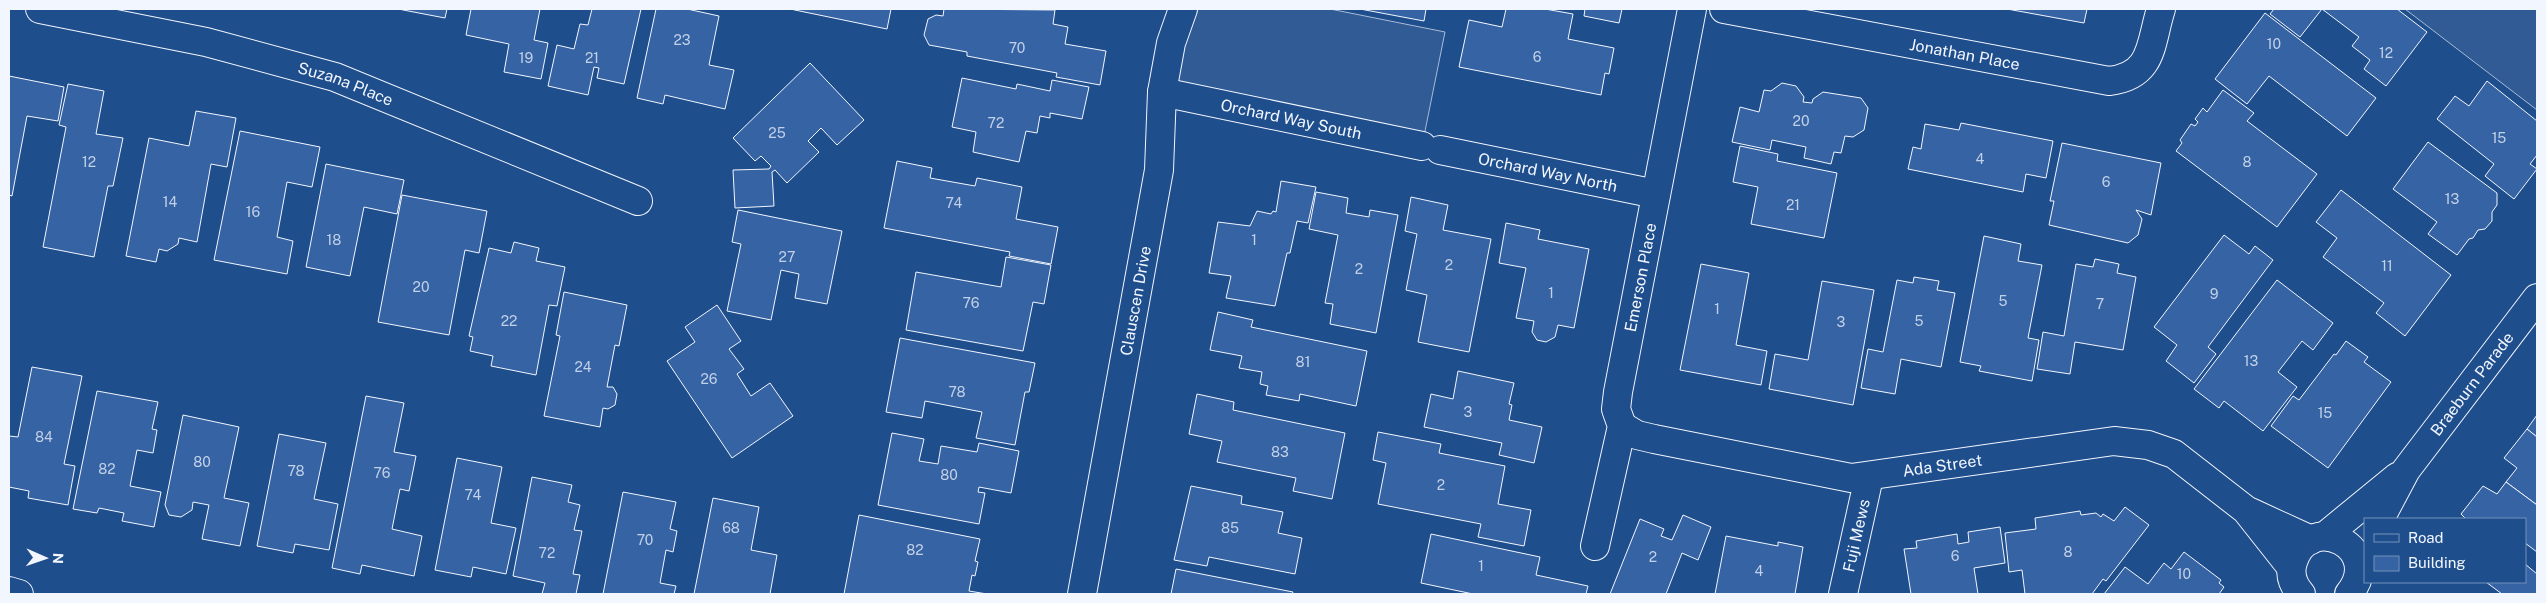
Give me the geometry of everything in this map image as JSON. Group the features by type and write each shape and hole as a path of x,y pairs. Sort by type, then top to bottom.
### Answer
{"street":[{"name":"Suzana Place","path":"40,9 206,42 334,77 638,201"},
{"name":"Clauscen Drive","path":"1082,594 1159,170 1162,92 1171,43 1183,9"},
{"name":"Emerson Place","path":"1595,546 1622,426 1616,409 1618,392 1692,9"},
{"name":"Jonathan Place","path":"1724,9 2109,81 2125,79 2137,71 2149,56 2161,9"},
{"name":"Orchard Way South","path":"1162,92 1431,148"},
{"name":"Orchard Way North","path":"1431,148 1656,194"},
{"name":"Braeburn Parade","path":"2381,518 2406,470 2537,298"},
{"name":"Ada Street","path":"1622,426 1637,434 1654,438 1851,478 1869,478 2114,441 2148,445 2174,454 2246,510 2318,538 2346,543 2354,551 2360,576"},
{"name":"Braeburn Parade","path":"2293,584 2301,546 2318,538 2406,470"},
{"name":"Fuji Mews","path":"1843,594 1869,478"},
{"name":"Ada Street","path":"2246,510 2293,584"},
{"path":"9,591 19,594"}],"shaded area":[{"path":"1183,9 1330,9 1445,32 1422,146 1162,92"},
{"path":"2405,9 2537,9 2537,110"}],"building":[{"path":"398,9 447,9 445,18"},
{"path":"471,9 540,9 534,40 548,43 541,79 504,72 509,44 466,35"},
{"path":"592,9 641,9 624,84 597,78 599,68 594,67 588,95 548,86 557,45 574,49 580,24 588,25"},
{"path":"656,9 687,9 719,16 709,65 734,70 725,109 665,95 663,104 637,98"},
{"path":"790,9 891,9 887,29"},
{"path":"944,9 1055,10 1053,24 1068,27 1065,44 1106,51 1100,85 1056,77 1057,73 967,56 967,52 929,45 924,35 928,19 936,15 943,16"},
{"path":"1360,9 1426,9 1424,21"},
{"path":"1506,9 1545,9 1573,14 1568,39 1614,48 1609,74 1605,73 1601,95 1459,67 1469,20 1502,27"},
{"path":"1585,9 1622,9 1619,23 1584,16"},
{"path":"2007,9 2087,9 2084,23"},
{"path":"2274,9 2322,9 2300,37 2270,14"},
{"path":"2322,9 2397,9 2427,32 2386,86 2364,69 2370,60 2352,46 2359,37"},
{"path":"2265,13 2376,98 2347,136 2269,76 2247,104 2215,79"},
{"path":"810,63 864,120 837,145 821,128 808,141 819,152 787,183 775,170 772,172 774,206 735,208 733,170 769,169 771,166 761,156 755,161 733,138"},
{"path":"9,76 64,87 58,121 27,116 12,196 9,195"},
{"path":"962,78 1016,89 1017,84 1050,91 1052,80 1089,87 1082,119 1050,113 1050,118 1040,116 1037,133 1026,131 1019,162 973,152 976,132 952,127"},
{"path":"2487,81 2537,121 2537,155 2530,164 2537,169 2514,199 2485,176 2494,164 2437,119 2455,96 2469,106"},
{"path":"1782,83 1796,86 1804,97 1803,102 1812,103 1813,99 1823,92 1861,98 1868,108 1864,130 1853,137 1845,136 1841,153 1834,152 1831,164 1804,158 1806,147 1772,140 1770,150 1732,142 1740,107 1759,112 1764,90 1771,91"},
{"path":"68,84 104,91 96,134 123,138 113,186 108,186 94,257 43,247 66,127 59,125"},
{"path":"2223,90 2254,113 2247,121 2317,174 2277,227 2176,151 2182,143 2180,140 2191,124 2195,126 2198,122 2195,119 2203,108 2207,112"},
{"path":"196,111 236,118 227,167 211,164 197,242 179,238 178,244 167,251 159,249 156,262 126,256 149,138 189,146"},
{"path":"1961,123 2053,141 2046,178 2026,174 2023,192 1908,169 1913,147 1921,149 1925,124 1959,130"},
{"path":"240,131 320,147 312,187 287,182 277,237 293,241 287,274 214,260"},
{"path":"2428,142 2497,193 2497,205 2492,212 2492,221 2485,229 2478,230 2457,255 2428,234 2437,222 2393,189"},
{"path":"2062,143 2161,163 2151,215 2136,210 2142,219 2138,235 2128,243 2049,225 2054,201 2050,201"},
{"path":"1740,146 1778,154 1777,161 1837,173 1824,238 1751,224 1758,187 1733,182"},
{"path":"897,161 932,168 930,178 975,186 977,178 1022,187 1016,219 1058,227 1051,264 1009,256 1010,252 884,228"},
{"path":"326,164 404,180 397,214 364,207 350,276 306,267"},
{"path":"1281,181 1316,187 1308,223 1297,221 1290,253 1287,253 1275,306 1226,298 1231,276 1209,273 1218,222 1250,226 1257,211 1271,214 1273,211 1276,212"},
{"path":"2341,190 2451,275 2405,336 2376,313 2384,303 2323,257 2337,238 2316,222"},
{"path":"1316,192 1348,198 1346,213 1369,217 1370,210 1398,215 1376,333 1330,324 1333,304 1325,303 1338,235 1309,229"},
{"path":"402,195 487,211 479,253 465,250 449,335 378,322"},
{"path":"1411,197 1448,205 1443,230 1491,239 1469,352 1418,342 1427,295 1406,290 1417,234 1405,231"},
{"path":"738,210 842,231 827,304 795,298 799,274 781,270 771,320 727,311 741,244 732,242"},
{"path":"1506,223 1540,230 1538,239 1589,249 1574,328 1558,325 1555,337 1546,342 1537,340 1532,332 1534,321 1516,318 1526,268 1499,263"},
{"path":"2224,235 2249,254 2255,246 2273,260 2208,347 2216,354 2194,383 2166,361 2177,345 2154,327"},
{"path":"1984,236 2021,244 2018,261 2042,265 2028,338 2039,340 2032,381 1979,371 1981,366 1960,362"},
{"path":"514,242 539,248 536,261 565,267 557,306 549,305 536,375 491,366 493,356 470,351 473,337 469,336 489,248 511,253"},
{"path":"1006,257 1051,265 1044,304 1033,302 1023,351 906,330 916,272 1001,287"},
{"path":"2095,259 2119,264 2117,273 2136,277 2123,350 2075,342 2070,374 2037,369 2043,332 2064,336 2076,264 2093,267"},
{"path":"1701,264 1749,273 1736,345 1767,351 1761,385 1680,370"},
{"path":"1914,277 1939,281 1937,290 1955,293 1941,367 1901,359 1895,394 1861,388 1868,349 1883,352 1897,280 1913,283"},
{"path":"2277,280 2333,323 2313,350 2302,341 2278,372 2297,387 2263,431 2224,401 2219,408 2194,389"},
{"path":"1822,281 1874,290 1853,405 1769,389 1775,354 1808,360"},
{"path":"564,292 627,305 619,346 615,345 607,387 613,387 617,394 615,405 608,409 603,408 600,427 544,416 560,336 556,335"},
{"path":"717,305 741,341 729,349 744,369 737,374 751,396 770,383 793,416 732,458 667,361 695,342 685,327"},
{"path":"1218,312 1253,320 1251,327 1367,351 1356,406 1300,394 1299,401 1266,395 1268,386 1260,384 1262,372 1239,368 1242,356 1210,350"},
{"path":"900,338 1035,363 1029,392 1025,392 1015,445 976,438 982,412 925,401 922,418 886,412"},
{"path":"2346,341 2368,357 2364,362 2391,382 2328,468 2271,426 2293,396 2299,400"},
{"path":"32,367 82,376 64,464 75,466 68,505 28,498 29,491 9,487 9,436 18,437"},
{"path":"1458,371 1514,383 1509,404 1512,405 1509,420 1542,427 1534,463 1499,455 1502,443 1424,427 1431,394 1453,399"},
{"path":"97,391 158,402 152,429 157,430 153,453 137,450 130,486 161,492 154,527 122,521 124,513 99,508 97,513 73,509"},
{"path":"1197,394 1234,402 1233,410 1345,433 1332,499 1293,491 1296,478 1217,462 1222,441 1189,434"},
{"path":"366,396 404,403 394,452 416,456 409,491 400,489 392,529 422,536 414,576 362,565 360,574 332,568"},
{"path":"183,415 239,427 224,498 249,503 240,546 202,539 209,505 193,502 192,510 181,517 169,515 165,505"},
{"path":"2537,415 2537,437 2527,429"},
{"path":"2527,429 2537,437 2537,505 2506,482 2517,468 2504,458"},
{"path":"1378,432 1441,444 1439,453 1505,466 1498,504 1531,510 1524,546 1478,537 1481,524 1378,504 1386,463 1373,460"},
{"path":"892,433 924,439 919,461 938,464 941,446 977,452 979,443 1019,451 1011,493 979,487 978,492 985,493 979,524 878,505"},
{"path":"279,434 326,443 314,499 338,504 329,550 295,544 293,553 257,546"},
{"path":"457,458 502,467 491,523 516,528 506,574 473,567 471,577 435,570"},
{"path":"532,477 572,485 568,502 580,505 574,530 582,531 573,574 580,575 576,594 542,594 545,583 513,576"},
{"path":"2506,482 2537,505 2537,552 2526,544 2526,518 2465,518 2461,514 2483,486 2497,494"},
{"path":"1191,486 1242,496 1241,504 1283,512 1278,533 1302,538 1295,574 1209,557 1207,566 1174,560"},
{"path":"623,492 676,502 670,529 677,531 673,552 666,550 660,583 676,586 674,594 603,594"},
{"path":"713,498 759,507 751,550 777,555 770,594 694,594"},
{"path":"2125,507 2149,525 2106,581 2103,579 2092,594 2025,594 2022,570 2009,572 2005,533 2036,529 2035,518 2080,511 2081,515 2096,513 2101,517 2103,514 2114,521"},
{"path":"859,515 980,539 975,561 978,562 975,576 972,575 969,591 987,594 844,594"},
{"path":"1683,515 1711,527 1698,560 1682,553 1666,594 1610,594 1640,519 1664,529 1661,536 1672,540"},
{"path":"2000,527 2005,563 1974,568 1978,594 1911,594 1904,549 1917,548 1916,541 1957,534 1958,544 1969,542 1968,532"},
{"path":"1431,534 1540,557 1536,575 1588,586 1586,594 1473,594 1421,583"},
{"path":"1726,536 1778,546 1778,542 1803,547 1795,594 1715,594"},
{"path":"2184,552 2221,580 2219,583 2224,587 2219,594 2104,594 2125,567 2148,584 2164,563 2171,569"},
{"path":"2526,565 2537,574 2537,594 2502,594 2487,583 2526,583"},
{"path":"1176,569 1293,592 1292,594 1171,594"}]}
